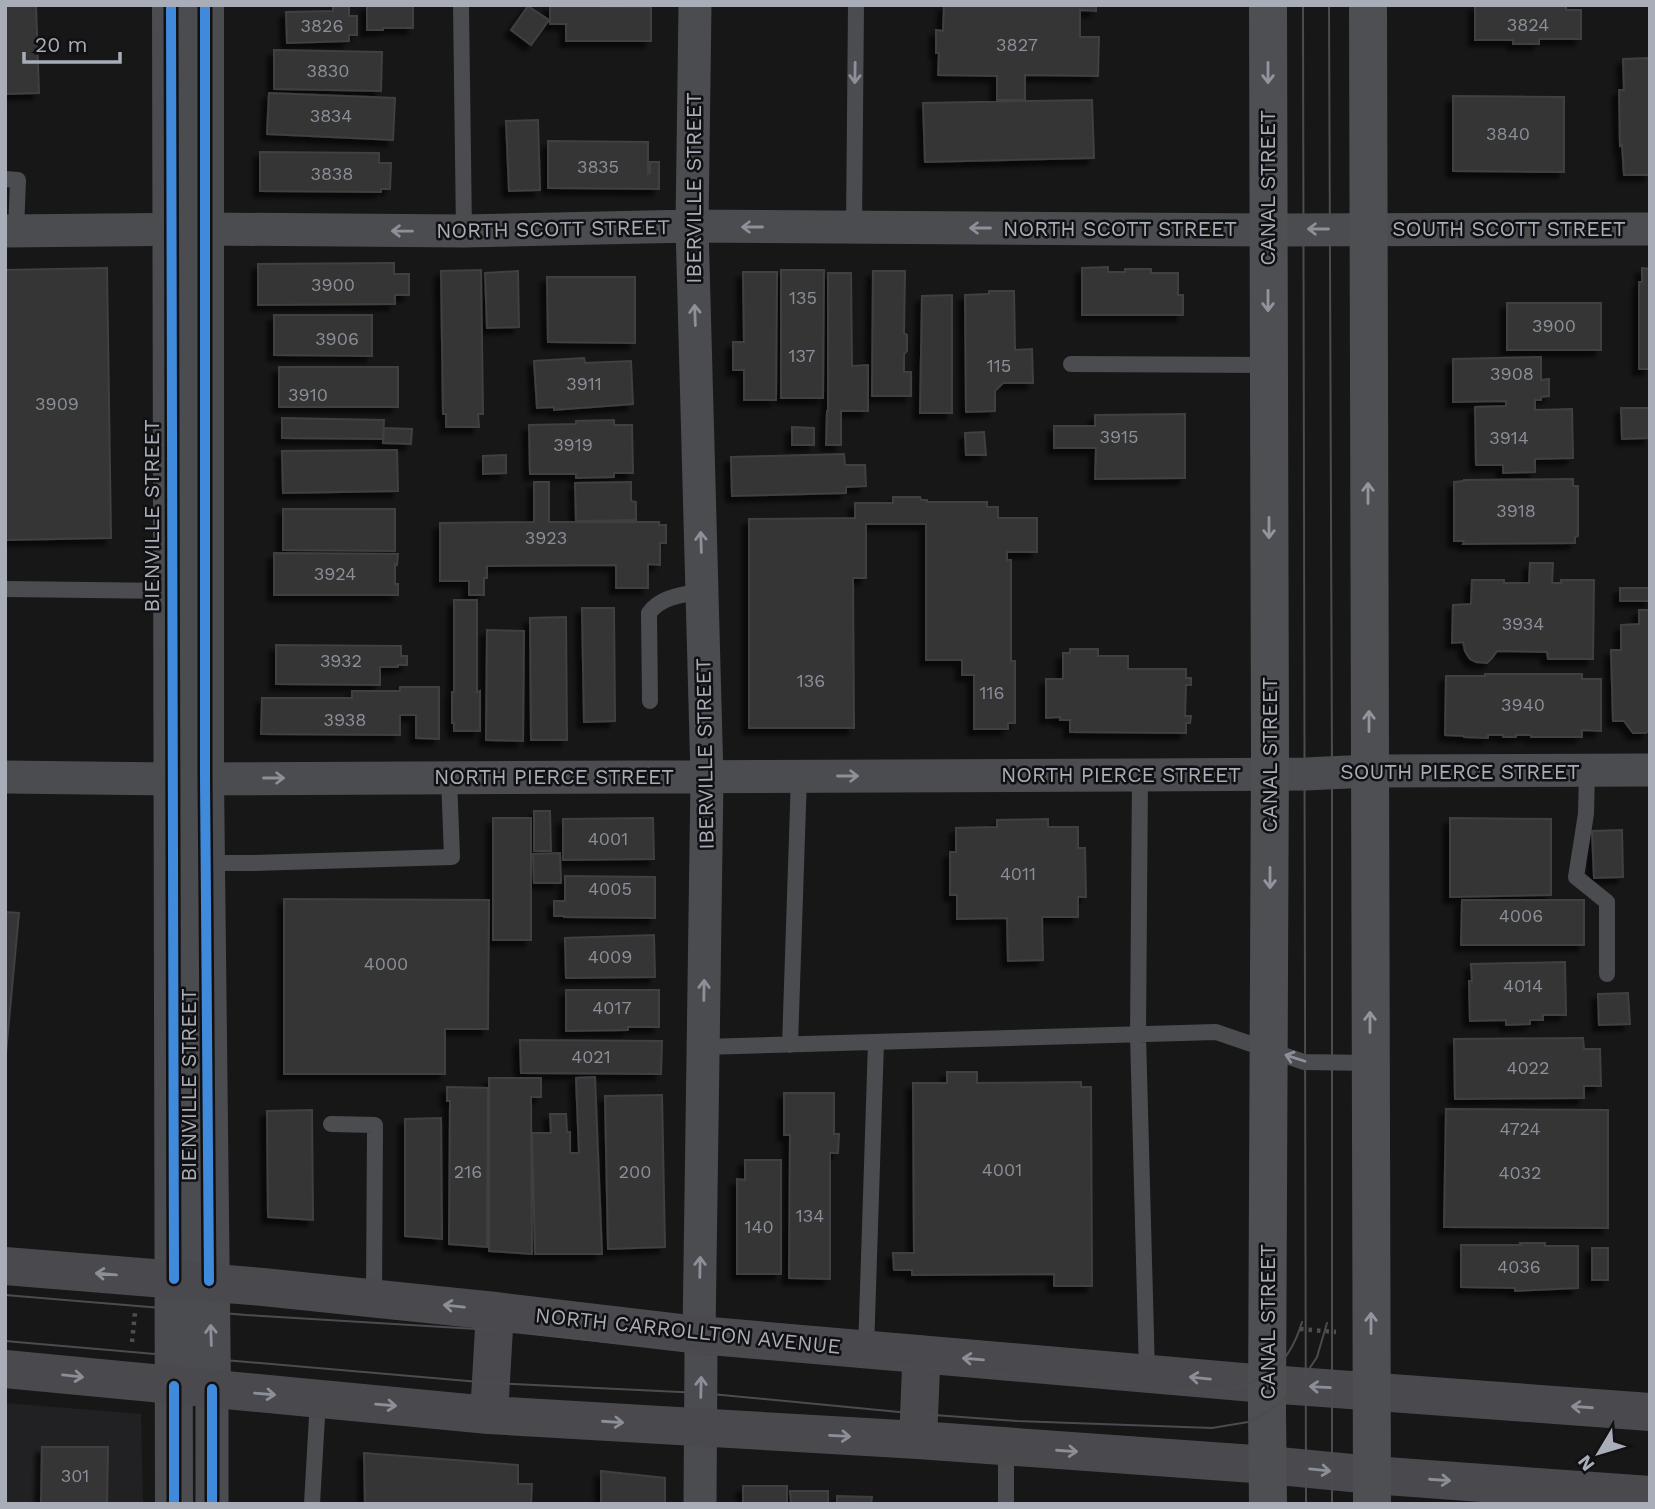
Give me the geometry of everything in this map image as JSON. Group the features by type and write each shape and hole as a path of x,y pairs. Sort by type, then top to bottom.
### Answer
{"main road":[{"name":"CANAL STREET","path":"1268,5 1268,1504"},
{"path":"1368,5 1372,1489"},
{"name":"NORTH CARROLLTON AVENUE","path":"5,1266 192,1280 699,1335 866,1350 1268,1384 1650,1412"},
{"path":"489,1415 495,1311"},
{"path":"918,1440 920,1354"},
{"path":"5,1369 489,1415 918,1440 1268,1465 1372,1489 1631,1497"}],"street":[{"name":"BIENVILLE STREET","path":"171,5 189,229 192,1280 212,1389 212,1504"},
{"name":"BIENVILLE STREET","path":"174,1504 174,1386 192,1280 206,863 189,778 172,591 189,229 205,5"},
{"name":"IBERVILLE STREET","path":"695,5 692,226 707,777 699,1335 700,1504"},
{"name":"NORTH SCOTT STREET","path":"11,231 464,231 692,226 1368,230"},
{"name":"SOUTH SCOTT STREET","path":"1368,230 1650,229"},
{"name":"SOUTH PIERCE STREET","path":"1270,774 1650,770"},
{"name":"NORTH PIERCE STREET","path":"5,777 1270,774"}],"lane":[{"path":"461,5 464,231"},
{"path":"854,227 856,5"},
{"path":"5,179 18,180 11,231"},
{"path":"1071,364 1269,365"},
{"path":"5,589 172,591"},
{"path":"650,701 649,613 664,599 702,591"},
{"path":"1587,770 1586,814 1576,877 1606,902 1607,974"},
{"path":"1140,775 1138,1035 1147,1373"},
{"path":"206,863 452,857 449,777"},
{"path":"790,1045 799,777"},
{"path":"703,1047 1216,1032 1304,1062 1370,1063"},
{"path":"866,1350 876,1042"},
{"path":"331,1124 375,1125 374,1298"},
{"path":"312,1504 318,1399"},
{"path":"1006,1447 1006,1504"}],"path":[{"path":"132,1342 135,1313"},
{"path":"1295,1328 1344,1332"}],"shaded area":[{"path":"5,1403 141,1414 143,1504 5,1504"}],"building":[{"path":"5,5 36,5 39,93 5,94"},
{"path":"349,5 349,16 357,16 357,35 349,35 349,41 287,43 286,12 333,11 333,6"},
{"path":"367,5 413,5 413,28 367,30"},
{"path":"944,5 1096,5 1096,11 1080,10 1080,37 1099,37 1098,76 1025,75 1025,100 997,100 997,76 938,75 936,30 943,31"},
{"path":"1475,5 1566,5 1566,10 1581,10 1581,39 1539,39 1539,44 1513,44 1513,40 1475,40"},
{"path":"528,6 549,20 531,45 511,30"},
{"path":"550,6 651,7 651,41 566,41 566,24 550,24"},
{"path":"274,50 382,52 381,91 274,89"},
{"path":"1650,58 1650,175 1624,175 1622,145 1620,146 1619,90 1624,90 1623,59"},
{"path":"269,93 395,98 393,140 267,134"},
{"path":"1453,96 1564,97 1564,172 1453,171"},
{"path":"1092,100 1094,158 925,162 923,103"},
{"path":"538,120 540,190 509,191 506,121"},
{"path":"548,141 648,142 648,174 650,162 659,162 659,189 548,188"},
{"path":"260,152 379,153 379,163 391,163 390,189 381,189 381,192 260,191"},
{"path":"394,263 394,274 409,274 409,295 395,295 395,304 258,305 258,264"},
{"path":"1108,267 1108,272 1151,269 1151,273 1178,273 1178,295 1183,295 1183,315 1082,315 1082,268"},
{"path":"107,268 111,538 5,540 5,270"},
{"path":"1642,268 1650,269 1650,369 1639,369 1639,282 1642,282"},
{"path":"481,270 483,414 478,414 479,427 446,427 446,414 443,414 441,271"},
{"path":"781,270 824,270 823,398 781,398"},
{"path":"518,271 519,327 487,328 485,273"},
{"path":"873,271 905,271 904,333 907,335 907,351 904,354 904,372 911,372 911,396 872,396"},
{"path":"743,272 777,272 776,400 744,400 744,370 733,370 733,342 744,342"},
{"path":"828,273 851,273 852,366 868,365 868,411 841,411 841,445 826,445"},
{"path":"547,277 635,277 635,343 548,342"},
{"path":"989,291 1014,291 1015,350 1032,349 1033,383 1003,383 995,391 995,411 966,412 965,295 989,294"},
{"path":"952,295 952,413 920,413 922,296"},
{"path":"1507,303 1601,303 1601,350 1507,350"},
{"path":"274,315 372,315 372,356 274,355"},
{"path":"1541,357 1541,380 1549,379 1549,396 1535,400 1535,410 1572,409 1573,458 1535,459 1535,472 1503,473 1503,465 1476,465 1475,407 1506,406 1506,401 1453,402 1453,359"},
{"path":"584,358 585,363 631,361 633,404 554,410 554,407 537,408 534,361"},
{"path":"279,367 398,367 398,407 279,407"},
{"path":"1621,408 1650,408 1650,438 1622,439"},
{"path":"1185,414 1185,478 1095,479 1096,448 1054,448 1054,426 1095,426 1095,415"},
{"path":"282,418 384,420 383,439 282,438"},
{"path":"614,420 614,425 632,425 633,473 614,473 614,477 576,478 576,474 530,474 529,425"},
{"path":"792,427 814,428 814,445 792,445"},
{"path":"384,428 412,429 411,444 383,443"},
{"path":"984,432 986,455 966,455 965,433"},
{"path":"397,450 398,491 283,493 282,451"},
{"path":"844,454 845,465 865,465 866,486 846,487 846,493 732,496 731,457"},
{"path":"506,455 506,473 483,474 483,456"},
{"path":"1573,479 1573,486 1578,486 1578,536 1575,537 1575,543 1463,544 1464,541 1454,541 1454,482"},
{"path":"534,482 549,482 549,522 659,522 659,525 666,525 666,543 660,543 660,565 648,564 648,588 616,588 616,565 487,566 484,595 469,595 469,581 440,581 440,523 534,522"},
{"path":"631,482 631,501 636,502 636,520 576,521 575,483"},
{"path":"893,497 920,497 927,502 987,502 987,507 998,507 998,518 1037,518 1037,552 1007,552 1007,560 1011,560 1011,661 1015,661 1015,723 1008,723 1008,729 974,729 974,675 962,675 962,660 926,660 926,524 866,524 866,578 853,578 854,728 749,728 749,519 855,518 855,503 893,503"},
{"path":"283,509 395,509 395,551 283,550"},
{"path":"274,553 398,554 395,584 398,584 398,595 274,595"},
{"path":"1530,563 1553,563 1552,583 1561,583 1561,580 1594,580 1593,659 1548,659 1547,652 1497,651 1487,663 1476,662 1470,659 1463,642 1452,643 1453,605 1471,604 1472,580 1529,583"},
{"path":"1620,588 1650,588 1650,601 1620,601"},
{"path":"454,600 477,600 477,692 480,691 480,731 454,731 452,723"},
{"path":"582,608 614,608 615,721 584,722"},
{"path":"1639,610 1650,610 1650,728 1646,733 1633,733 1624,721 1613,721 1611,650 1621,650 1621,625 1639,624"},
{"path":"566,617 567,740 531,740 530,618"},
{"path":"487,630 524,631 523,741 486,740"},
{"path":"276,645 401,646 401,656 407,656 407,665 380,667 380,685 276,684"},
{"path":"1070,649 1098,649 1098,656 1128,656 1128,669 1186,669 1186,678 1191,678 1191,685 1186,685 1185,716 1191,716 1190,723 1186,723 1186,733 1070,732 1070,720 1060,720 1060,717 1046,718 1046,679 1063,679 1063,653 1070,653"},
{"path":"1582,674 1582,679 1601,679 1601,731 1582,730 1582,737 1488,735 1488,738 1445,735 1446,676"},
{"path":"400,687 439,687 439,739 416,738 416,715 400,715 400,735 261,734 262,698 352,698 352,691 400,691"},
{"path":"534,811 550,811 551,851 534,851"},
{"path":"493,818 531,818 531,940 493,940"},
{"path":"653,818 654,859 563,860 563,819"},
{"path":"1450,818 1551,819 1551,895 1450,897"},
{"path":"1048,819 1048,827 1078,827 1078,848 1085,848 1086,897 1078,897 1078,917 1042,917 1043,960 1008,961 1007,918 957,919 957,895 950,895 950,852 956,852 956,828 997,827 997,820"},
{"path":"1622,830 1623,877 1594,878 1592,831"},
{"path":"560,853 561,883 534,883 533,854"},
{"path":"565,876 655,877 655,918 554,916 554,901 565,901"},
{"path":"284,899 489,900 488,1029 445,1029 445,1074 284,1074"},
{"path":"1462,900 1584,900 1584,945 1461,945"},
{"path":"5,912 19,913 5,1064"},
{"path":"654,935 655,977 566,978 565,938"},
{"path":"1565,962 1566,1015 1543,1015 1543,1020 1530,1020 1530,1024 1506,1025 1506,1020 1470,1021 1471,964"},
{"path":"566,990 659,990 659,1027 566,1031"},
{"path":"1628,993 1630,1024 1599,1025 1598,994"},
{"path":"1583,1038 1584,1049 1600,1049 1601,1086 1584,1086 1584,1098 1455,1099 1454,1039"},
{"path":"520,1040 662,1041 661,1074 521,1073"},
{"path":"947,1072 977,1072 977,1083 1081,1082 1081,1087 1091,1087 1092,1286 1054,1286 1054,1274 912,1275 912,1270 894,1270 893,1253 914,1253 913,1083 947,1083"},
{"path":"595,1077 602,1254 535,1254 532,1133 551,1133 550,1114 566,1114 567,1132 570,1132 570,1153 579,1153 576,1078"},
{"path":"489,1078 541,1078 541,1097 531,1097 532,1254 489,1251"},
{"path":"447,1087 488,1088 487,1247 449,1244 450,1101 447,1101"},
{"path":"784,1093 834,1093 834,1134 839,1134 838,1153 830,1153 830,1279 789,1278 790,1135 784,1135"},
{"path":"662,1095 665,1247 608,1249 605,1096"},
{"path":"1446,1109 1608,1110 1608,1228 1444,1227"},
{"path":"312,1110 313,1220 268,1217 267,1111"},
{"path":"441,1118 442,1239 405,1236 405,1119"},
{"path":"745,1160 781,1160 781,1274 737,1274 737,1179 745,1180"},
{"path":"1520,1243 1578,1246 1578,1288 1515,1291 1515,1288 1461,1287 1461,1245 1521,1245"},
{"path":"1592,1248 1608,1248 1608,1280 1592,1280"},
{"path":"42,1447 108,1447 107,1504 41,1504"},
{"path":"364,1453 518,1465 518,1484 532,1484 531,1504 365,1504"},
{"path":"601,1471 665,1478 665,1504 601,1504"},
{"path":"743,1486 787,1486 787,1504 743,1504"},
{"path":"790,1491 828,1491 828,1504 791,1504"},
{"path":"837,1496 872,1497 871,1504 837,1504"}],"tram line":[{"path":"1303,5 1306,1504"},
{"path":"1329,5 1332,1504"},
{"path":"5,1295 246,1315 493,1330 701,1352 1198,1392 1234,1388 1264,1377 1286,1356 1302,1322"},
{"path":"5,1341 491,1383 701,1393 1017,1421 1212,1428 1248,1422 1284,1400 1298,1386 1317,1357 1327,1323"}],"cycle path":[{"path":"171,5 174,1279"},
{"path":"205,5 205,778 209,1281"},
{"path":"174,1386 174,1504"},
{"path":"212,1389 212,1504"}]}
